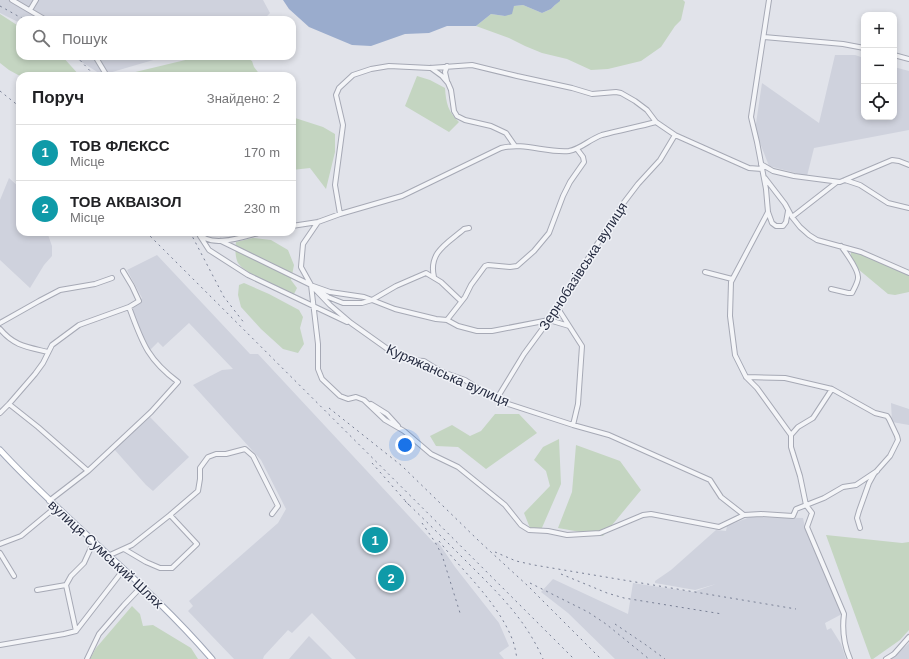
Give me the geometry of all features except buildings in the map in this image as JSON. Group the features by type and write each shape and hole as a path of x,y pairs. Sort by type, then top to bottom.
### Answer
{"main road":[{"name":"вулиця Сумський Шлях","path":"0,450 56,507 142,586 212,659"}],"street":[{"path":"12,0 40,16"},
{"path":"30,10 36,0"},
{"path":"769,0 751,117 764,177 768,212 772,223 778,227 783,226 786,222 788,211"},
{"path":"764,37 843,44 861,47"},
{"path":"897,56 909,59"},
{"path":"97,60 105,72"},
{"path":"340,214 335,186 343,125 336,95 339,88 353,75 371,69 389,66 430,68 472,65 592,94 621,93 647,110 656,122 675,135 749,168 761,167 794,176 837,182 892,160 909,165"},
{"path":"446,81 445,72 447,66"},
{"path":"430,68 446,81 450,88 454,112 457,116 465,120 491,126 506,133 515,146"},
{"path":"296,225 318,222 402,196 506,147 515,146 555,151 577,149 601,136 656,122"},
{"name":"Зернобазівська вулиця","path":"496,400 524,354 549,320 622,206 638,184 660,160 675,135"},
{"path":"447,320 465,297 471,285 485,266 488,265 510,268 517,266 534,251 549,233 563,196 570,182 584,162 583,157 577,149"},
{"path":"764,177 785,204 792,217 809,235 817,240 861,252 909,273"},
{"path":"845,180 860,185 888,203 909,208"},
{"path":"792,217 837,182"},
{"path":"768,212 730,282 730,316 735,356 746,377 757,388 791,435 791,447 800,476 806,505 812,513 807,527 844,614 842,624 846,649 850,659"},
{"path":"318,222 303,244 301,267 311,285 351,324"},
{"path":"434,277 433,267 436,253 464,229 469,228"},
{"path":"200,236 209,250 248,275 351,324"},
{"path":"202,236 207,239 221,241 311,285 330,292 364,297 395,309 436,319 447,320 458,326 477,331 492,331 549,320 569,326"},
{"path":"221,241 244,236"},
{"path":"831,289 852,293 858,278 850,259 841,246"},
{"path":"0,413 43,363 52,346 79,325 129,307 139,301 123,271"},
{"path":"705,272 732,279"},
{"path":"311,285 328,297 343,303 362,303 372,300 396,286 426,273 441,282 461,301"},
{"path":"0,323 60,290 95,284 112,278"},
{"path":"311,285 312,306 318,344 318,369 322,379 340,396 348,399 356,397 364,400 385,420 404,432 431,454 458,467 505,505 521,525 529,530 548,531 566,535 600,533 643,515 651,514 719,527 744,515 793,516 796,509 824,498 843,487 856,485 877,471"},
{"path":"50,501 88,471 151,412 178,382 157,364 150,355 139,334 129,307"},
{"path":"557,307 582,346 578,404 572,425"},
{"name":"Куряжанська вулиця","path":"351,324 389,350 407,360 424,361 440,371 465,380 496,400 572,425 609,435 710,480 721,497 744,515"},
{"path":"0,329 14,342 48,352"},
{"path":"746,377 785,378 832,389 875,413 887,416 898,440 890,456 877,471 869,484 857,518 860,528"},
{"path":"791,435 798,427 813,418 832,389"},
{"path":"9,404 38,427 88,471"},
{"path":"110,556 132,545 198,491 200,468 208,457 216,454 226,454 245,449 253,456 278,506 272,514"},
{"path":"0,544 21,536 56,507"},
{"path":"124,549 146,562 160,568 172,568 197,544 170,515"},
{"path":"76,630 66,585 71,576 84,563 94,541"},
{"path":"0,553 14,576"},
{"path":"0,645 64,634 76,630 124,569"},
{"path":"37,590 66,585"},
{"path":"87,659 99,634 142,586"},
{"path":"886,659 894,654 909,637"}],"shaded area":[{"path":"0,0 263,0 270,13 267,16 16,16 16,21 0,13"},
{"path":"835,55 855,55 861,57 861,120 897,120 897,68 909,71 909,130 814,148 807,176 769,166 755,130 762,83 819,123"},
{"path":"78,60 153,60 112,72 97,72"},
{"path":"9,178 16,184 16,236 48,236 52,246 52,256 44,265 30,288 0,260 0,200"},
{"path":"157,255 250,354 258,354 434,543 438,542 455,567 499,623 509,646 499,653 504,659 356,659 312,613 292,633 288,630 264,656 263,659 234,659 188,611 193,606 189,601 278,523 286,509 261,460 193,385 222,370 233,369 189,323 163,347 158,342 149,351 132,309 142,298 127,270"},
{"path":"891,403 909,409 909,425 892,422"},
{"path":"150,417 189,457 153,491 114,449"},
{"path":"750,517 803,518 805,527 842,614 825,623 827,630 831,628 841,644 846,659 615,659 568,613 541,592 553,579 628,614 633,583 693,592 716,584 695,590 655,583 655,581 671,570 716,530 726,531 727,526"},
{"path":"309,636 332,659 289,659"},
{"path":"909,643 909,659 885,659 900,651"}],"green space":[{"path":"560,0 683,0 685,2 681,20 675,26 661,47 641,61 608,69 591,70 567,59 542,53 509,38 476,26 491,14 505,16 514,6 523,5 542,13 551,9"},
{"path":"0,14 16,24 16,60 66,60 76,72 16,72 16,74 0,63"},
{"path":"185,60 250,60 258,72 135,72"},
{"path":"417,76 430,80 445,88 448,107 452,115 459,122 449,132 405,106"},
{"path":"296,118 323,127 335,134 335,152 326,189 310,168 296,170"},
{"path":"253,238 271,240 288,250 294,265 291,280 297,288 294,294 255,276 238,263 236,258 236,242"},
{"path":"854,250 909,274 909,292 895,295 888,294 858,269 851,257 851,251"},
{"path":"244,283 299,310 303,317 300,328 304,344 298,353 283,349 261,329 241,307 238,295 239,285"},
{"path":"495,414 519,414 537,433 486,469 458,447 436,446 430,436 452,425 470,436 481,431"},
{"path":"559,439 561,484 541,530 530,528 524,513 550,486 546,471 534,460 543,447"},
{"path":"576,445 620,461 641,490 603,536 558,528 572,492"},
{"path":"826,535 902,543 909,542 909,630 900,640 873,659 871,659"},
{"path":"132,606 140,614 143,626 153,625 191,648 198,659 90,659 96,648"}],"water":[{"path":"283,0 560,1 551,9 542,13 523,5 514,6 512,14 505,16 491,14 476,26 447,26 429,33 405,34 371,46 352,45 309,27 289,9"}],"railway":[{"path":"0,6 18,16"},
{"path":"80,60 91,72"},
{"path":"0,91 16,104"},
{"path":"150,236 574,659"},
{"path":"192,236 224,297 245,324"},
{"path":"329,408 402,466 480,542 528,586 601,659"},
{"path":"372,463 409,505"},
{"path":"405,501 489,584 509,606 528,631 543,659"},
{"path":"422,523 442,555 460,613"},
{"path":"439,541 480,588 499,613 513,641 517,659"},
{"path":"495,552 516,561 534,565 796,609"},
{"path":"561,574 607,593 624,598 722,614"},
{"path":"530,583 588,612 606,624 649,659"},
{"path":"615,624 665,659"}],"place":[{"name":"ТОВ ФЛЄКСС","path":"375,540"},
{"name":"ТОВ АКВАІЗОЛ","path":"391,578"}]}
